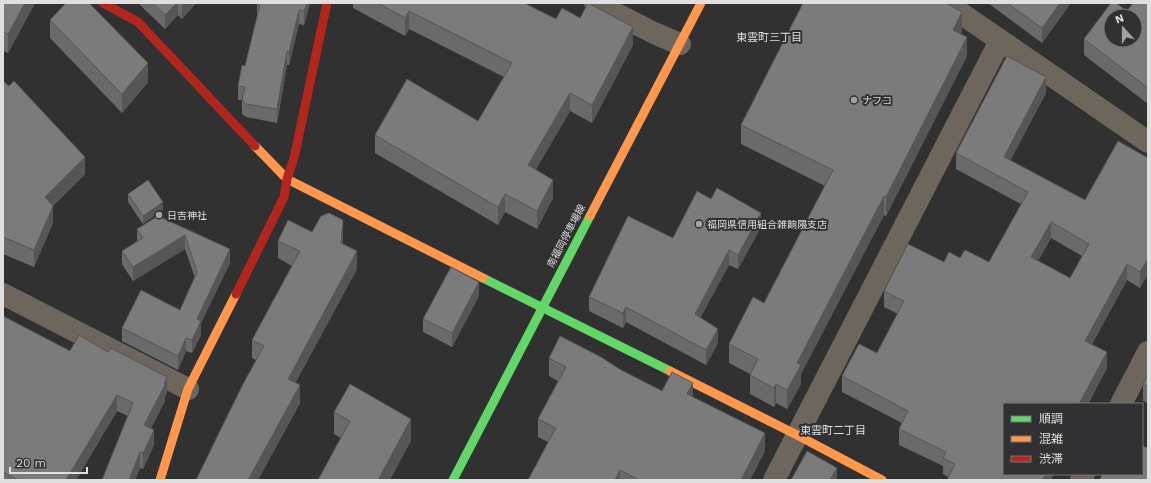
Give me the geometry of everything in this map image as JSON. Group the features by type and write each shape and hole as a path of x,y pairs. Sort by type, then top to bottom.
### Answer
{"street":[{"path":"103,3 138,22 287,179 797,435 882,480"},
{"path":"160,480 188,389 284,197 287,179 294,158 327,3"},
{"path":"595,3 654,33 680,44"},
{"name":"南福岡停車場線","path":"452,480 701,3"},
{"path":"946,3 1148,142"},
{"path":"774,480 1000,41"},
{"path":"3,294 188,389"},
{"path":"1122,403 1148,352"}],"building":[{"path":"3,3 25,3 8,34 3,32"},
{"path":"66,3 89,3 148,63 122,94 50,20"},
{"path":"152,3 177,3 165,15"},
{"path":"257,3 307,3 304,11 299,10 289,52 287,51 277,109 246,104 242,100 245,87 238,86 242,65 245,66 260,5 257,5"},
{"path":"378,3 524,3 556,19 562,8 580,18 588,3 633,27 592,105 570,93 528,165 553,180 537,211 505,194 498,207 375,135 407,79 478,121 512,63 409,11 405,18"},
{"name":"ナフコ","path":"803,3 946,3 962,12 953,30 967,37 886,197 884,196 797,363 801,365 787,390 776,384 774,388 750,375 758,359 729,344 753,297 764,303 833,170 741,125"},
{"path":"1007,3 1060,3 1042,28"},
{"path":"1111,3 1116,3 1123,8 1107,8"},
{"path":"1133,3 1148,3 1148,88 1084,39 1103,14 1103,48 1143,48 1143,8 1129,8"},
{"path":"1007,56 1046,77 1004,157 1085,200 1118,141 1148,158 1148,259 1140,272 1127,264 1085,341 1107,352 1080,403 1003,403 1003,475 1045,475 1042,480 947,480 955,464 943,458 946,452 899,429 908,411 842,376 859,344 877,353 904,301 884,291 908,244 944,262 949,252 960,258 965,250 989,262 1028,192 956,153","holes":["1051,222 1089,244 1070,278 1031,257"]},
{"path":"3,81 9,86 14,81 85,157 45,197 53,206 34,250 3,237"},
{"path":"148,180 163,202 143,216 128,194"},
{"path":"717,188 761,213 738,255 729,250 695,314 718,329 706,350 626,307 623,313 589,297 628,216 673,238 697,191 711,199"},
{"path":"329,213 343,220 341,243 357,251 288,379 300,385 248,480 196,480 242,386 264,346 252,340 300,251 278,241 288,220 312,232 321,216"},
{"path":"158,216 230,249 197,319 201,321 192,340 186,338 178,356 122,328 141,290 180,310 197,272 185,235 133,267 122,251 143,238 137,229"},
{"path":"451,267 479,282 452,333 423,319"},
{"path":"3,316 70,351 79,335 108,352 111,348 167,377 164,384 165,385 144,425 154,430 143,453 140,452 129,480 102,480 133,403 117,395 66,480 18,480 3,472"},
{"path":"560,336 662,391 672,372 693,383 687,394 765,433 741,480 639,480 620,470 615,480 528,480 556,428 538,419 566,367 549,358"},
{"path":"1148,375 1148,387 1143,384"},
{"path":"350,384 411,419 378,480 318,480 350,421 334,412"},
{"path":"1143,446 1148,448 1148,480 1100,480 1102,475 1143,475"},
{"path":"807,451 837,468 830,480 791,480"}],"traffic: fast":[{"path":"453,480 590,216"},
{"path":"483,278 670,371"}],"traffic: slow":[{"path":"590,216 701,3"},
{"path":"255,146 287,179 483,278"},
{"path":"160,480 188,389 236,294"},
{"path":"670,371 882,480"}],"traffic: jam":[{"path":"103,3 138,22 255,146"},
{"path":"236,294 284,197 287,179 294,158 327,3"}],"place":[{"name":"ナフコ","path":"854,100"},
{"name":"日吉神社","path":"159,215"},
{"name":"福岡県信用組合雑餉隈支店","path":"699,224"}],"district":[{"name":"東雲町三丁目","path":"769,37"},
{"name":"東雲町二丁目","path":"833,430"}]}
